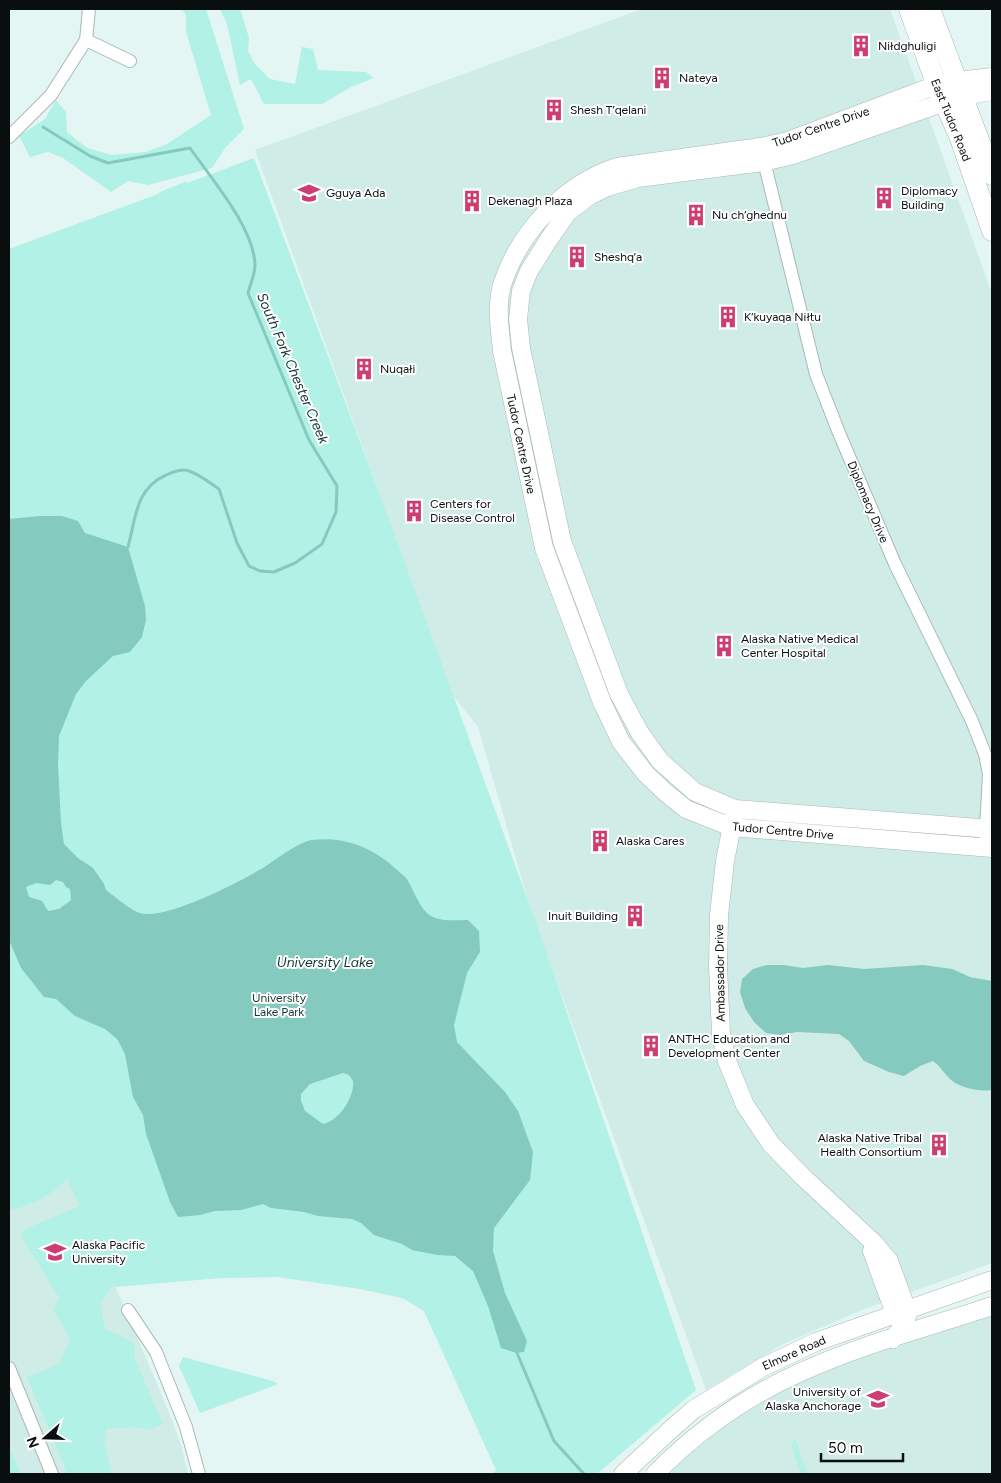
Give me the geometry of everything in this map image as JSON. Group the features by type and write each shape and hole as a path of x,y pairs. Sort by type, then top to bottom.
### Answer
{"main road":[{"name":"East Tudor Road","path":"909,9 992,176"},
{"name":"East Tudor Road","path":"930,9 960,138 992,231"}],"street":[{"path":"9,137 51,95 86,40 89,9"},
{"path":"86,40 130,61"},
{"name":"Tudor Centre Drive","path":"988,848 731,827 686,809 646,774 621,742 602,702 544,548 502,351 499,319 502,287 513,260 534,227 557,202 584,181 601,172 617,168 762,155 793,155 950,91 992,77"},
{"name":"Tudor Centre Drive","path":"950,91 992,91"},
{"name":"Tudor Centre Drive","path":"762,155 638,178 607,187 589,196 568,212 530,268 521,292 518,319 521,348 562,541 619,694 640,733 660,761 695,792 736,808 989,829"},
{"name":"Diplomacy Drive","path":"762,155 816,374 895,564 972,722 985,754 989,774 988,848"},
{"name":"Ambassador Drive","path":"736,808 725,861 719,915 718,967 721,1033 727,1061 745,1105 767,1140 787,1162 852,1221 889,1261 901,1312"},
{"name":"Elmore Road","path":"623,1474 687,1415 749,1374 806,1346 992,1280"},
{"name":"Elmore Road","path":"654,1474 708,1428 760,1393 809,1368 992,1306"},
{"path":"128,1310 156,1352 186,1427 199,1474"},
{"path":"892,1339 904,1324 907,1315 901,1312"},
{"path":"9,1368 52,1474"}],"shaded area":[{"path":"642,9 890,9 992,294 992,1263 867,1308 781,1345 706,1390 532,914 478,727 452,694 255,150"},
{"name":"Alaska Pacific University","path":"9,1078 62,1168 88,1221 170,1415 181,1445 188,1474 9,1474"},
{"name":"University of Alaska Anchorage","path":"992,1314 992,1474 665,1474 717,1430 754,1404 818,1372"}],"green space":[{"path":"181,9 206,9 244,129 225,148 212,168 148,185 128,181 111,192 63,158 48,152 30,157 19,136 45,119 56,100 66,112 67,132 87,148 112,155 146,152 167,144 211,115 186,32 186,14"},
{"path":"220,9 240,9 249,38 248,51 254,63 270,79 295,84 302,47 313,49 318,70 366,72 374,78 351,87 322,104 264,104 251,79 240,85 227,24"},
{"name":"University Lake Park","path":"254,158 390,522 537,925 696,1390 597,1474 492,1474 496,1470 424,1311 404,1299 360,1289 277,1277 221,1278 116,1287 114,1284 100,1303 105,1329 135,1344 134,1357 163,1424 151,1429 133,1427 106,1429 104,1442 112,1474 67,1474 27,1377 59,1364 70,1339 54,1311 59,1297 21,1237 23,1230 80,1206 67,1179 55,1190 40,1199 9,1211 9,249 158,194 187,181 187,183"},
{"path":"183,1357 273,1381 278,1384 200,1413 179,1366"},
{"path":"795,1438 807,1474 801,1474 791,1445"},
{"path":"9,1446 21,1474 9,1474"}],"water":[{"name":"University Lake","path":"62,516 78,521 85,533 128,547 145,606 146,620 142,637 130,652 113,656 86,681 76,694 59,736 58,765 64,844 78,858 93,868 106,890 137,912 152,914 167,911 204,898 241,880 307,841 335,840 367,849 386,861 406,878 420,904 431,916 444,920 468,920 479,931 480,952 467,973 454,1025 457,1042 505,1092 518,1111 533,1152 530,1180 494,1228 493,1251 505,1293 527,1341 524,1352 517,1353 501,1348 488,1306 473,1271 455,1256 412,1250 402,1244 374,1235 361,1223 352,1219 318,1216 304,1212 271,1208 263,1204 241,1210 215,1211 200,1215 178,1217 170,1202 146,1134 143,1115 133,1097 125,1054 117,1039 105,1029 75,1016 56,999 44,997 21,968 9,940 9,519","holes":["56,880 63,882 70,889 71,900 59,909 48,911 42,901 29,897 26,887 36,883 50,885","343,1073 349,1075 353,1081 349,1101 335,1118 323,1124 305,1111 301,1101 301,1094 310,1084"]},
{"path":"767,965 803,968 828,965 864,969 923,965 952,969 970,977 992,981 992,1090 976,1090 959,1085 950,1079 933,1061 920,1066 904,1076 889,1072 864,1061 849,1041 839,1034 797,1032 780,1035 766,1033 754,1022 745,1008 740,992 742,979 753,969"}],"waterway":[{"name":"South Fork Chester Creek","path":"43,127 90,156 108,163 190,148 230,204 248,236 255,266 248,293 309,440 337,486 336,512 322,544 295,563 274,572 260,571 249,566 237,543 219,489 201,476 186,470 166,475 148,488 138,505 128,547"},
{"name":"South Fork Chester Creek","path":"517,1353 554,1441 584,1474"}],"place":[{"name":"Niłdghuligi","path":"861,46"},
{"name":"Nateya","path":"662,78"},
{"name":"Shesh T’qelani","path":"554,110"},
{"name":"Gguya Ada","path":"309,193"},
{"name":"Diplomacy Building","path":"884,198"},
{"name":"Dekenagh Plaza","path":"472,201"},
{"name":"Nu ch’ghednu","path":"696,215"},
{"name":"Sheshq’a","path":"577,257"},
{"name":"K’kuyaqa Niłtu","path":"728,317"},
{"name":"Nuqałi","path":"364,369"},
{"name":"Centers for Disease Control","path":"414,511"},
{"name":"Alaska Native Medical Center Hospital","path":"724,646"},
{"name":"Alaska Cares","path":"600,841"},
{"name":"Inuit Building","path":"635,916"},
{"name":"ANTHC Education and Development Center","path":"651,1046"},
{"name":"Alaska Native Tribal Health Consortium","path":"939,1145"},
{"name":"Alaska Pacific University","path":"55,1252"},
{"name":"University of Alaska Anchorage","path":"878,1399"}]}
